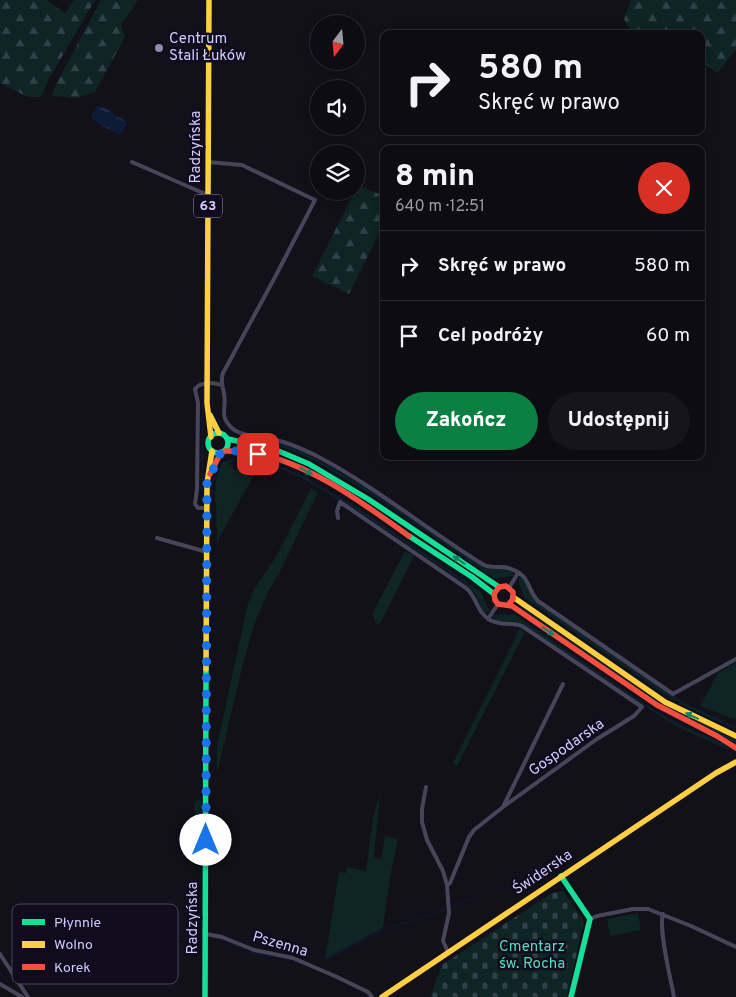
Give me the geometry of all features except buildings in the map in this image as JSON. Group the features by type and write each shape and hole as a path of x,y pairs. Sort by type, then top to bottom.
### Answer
{"main road":[{"name":"Radzyńska","path":"209,0 207,384 211,436"},
{"name":"Radzyńska","path":"209,411 219,433"},
{"path":"211,436 219,433 228,439 276,450 309,464 368,498 490,582 499,587 509,588 513,597 512,602 508,605"},
{"name":"63","path":"211,436 208,442 212,451"},
{"name":"63","path":"223,452 228,446 228,439"},
{"path":"212,451 236,450 269,456 304,469 372,511 494,594"},
{"name":"Radzyńska","path":"205,997 207,483 212,451"},
{"name":"Radzyńska","path":"207,483 223,452"},
{"path":"499,587 494,594 498,604 512,606 657,705 682,720 722,738 736,748"},
{"path":"513,597 665,702 736,736"},
{"name":"Świderska","path":"382,997 720,770 736,762"},
{"name":"Świderska","path":"720,770 736,767"},
{"path":"561,876 590,919 571,997"}],"street":[{"path":"132,162 208,194"},
{"path":"208,162 242,165 314,200 223,373 221,385 224,394 224,417 228,424 235,430 284,442 318,456 385,497 487,566 507,568 518,574 528,582 532,594 538,601 673,694 736,659"},
{"path":"207,508 198,508 194,501 197,489 198,403 195,389 198,386 207,384 217,383 221,385"},
{"path":"338,518 337,511 340,502 466,588 474,595 480,610 488,619 498,604"},
{"path":"157,538 207,552"},
{"path":"509,588 518,574"},
{"name":"Gospodarska","path":"447,885 450,883 474,830 597,739 634,716 642,707 522,626 497,623 488,619"},
{"name":"Gospodarska","path":"503,807 564,684"},
{"path":"426,787 422,809 423,827 426,840 443,871 447,885 449,913 443,941 448,952"},
{"path":"590,919 597,916 641,909 654,910 736,947"},
{"path":"663,914 663,934 674,997"},
{"name":"Pszenna","path":"206,934 222,937 254,950 293,958 368,992 372,997"},
{"path":"0,954 12,972"},
{"path":"0,984 22,997"},
{"path":"20,984 28,997"}],"green space":[{"path":"1,0 47,0 65,13 74,0 95,0 49,79 41,97 28,97 0,83"},
{"path":"101,0 138,0 121,25 125,37 95,92 77,98 52,96 54,88"},
{"path":"631,0 736,0 736,50 717,73 705,64 705,30 630,30 624,19"},
{"path":"365,188 380,194 380,231 349,294 312,276 350,200 365,200"},
{"path":"243,435 280,443 312,456 365,487 483,566 509,571 514,576 494,578 379,499 317,462 288,449 242,438"},
{"path":"236,457 236,459 228,464 233,465 233,470 243,470 244,467 249,465 249,472 252,473 255,466 266,468 266,470 258,468 217,542 215,487 217,477 223,462"},
{"path":"239,457 270,463 303,476 361,510 481,592 490,612 484,613 475,594 467,585 366,516 306,480 280,468 238,459"},
{"path":"311,488 318,492 280,572 267,594 254,625 217,773 217,746 248,603 255,588 277,555"},
{"path":"405,551 414,556 381,622 377,625 372,614"},
{"path":"521,578 540,605 684,703 735,726 736,729 699,713 667,696 524,598 518,579"},
{"path":"521,607 661,702 726,733 736,740 736,744 665,706"},
{"path":"514,614 650,708 684,727 718,741 731,749 727,749 682,729 658,715 525,625 513,621 497,621 493,617 493,615"},
{"path":"520,628 525,632 457,766 453,763"},
{"path":"736,662 736,720 700,706 718,673"},
{"path":"380,793 374,857 381,859 385,836 398,839 390,877 383,928 325,959 339,872 346,873 347,867 366,871 373,818"},
{"path":"198,800 202,804 202,832 198,836 196,835 194,804"},
{"name":"Cmentarz św. Rocha","path":"563,891 584,921 567,997 430,997 442,965 552,893"},
{"path":"638,913 641,930 610,936 607,919"}],"water":[{"path":"97,106 104,107 125,121 127,124 120,135 99,124 91,117"}],"waterway":[{"path":"212,371 212,380"},
{"path":"203,373 203,380"},
{"path":"202,505 203,388"},
{"path":"212,388 216,416 234,437"},
{"path":"247,437 280,444 310,456 360,485 484,569"},
{"path":"219,462 221,459 233,454"},
{"path":"239,458 278,466 304,477 361,512 472,587"},
{"path":"211,523 212,484 218,465"},
{"path":"202,512 202,531"},
{"path":"533,603 673,698 736,728"},
{"path":"524,622 657,713 729,749"},
{"path":"724,760 731,752"},
{"path":"499,891 508,887"},
{"path":"452,907 476,897"},
{"path":"326,959 388,928 445,910"},
{"path":"178,939 197,936"},
{"path":"212,937 228,942 244,951"},
{"path":"247,952 273,957"},
{"path":"277,957 286,958"},
{"path":"295,961 302,964"}],"traffic: fast":[{"path":"218,433 225,436 228,443 225,450 218,453 211,450 208,443 211,436 218,433"},
{"path":"228,439 276,450 309,464 368,499 499,587"},
{"path":"409,536 472,577 494,594"},
{"path":"205,997 206,669"},
{"path":"561,876 590,919 571,997"}],"traffic: slow":[{"path":"209,0 207,403 211,437"},
{"path":"210,415 219,433"},
{"path":"206,669 207,483 212,451"},
{"path":"513,597 665,702 736,736"},
{"path":"382,997 716,773 736,762"}],"traffic: jam":[{"path":"225,451 252,452 295,465 335,486 409,536"},
{"path":"210,474 220,454"},
{"path":"508,605 513,599 513,592 506,586 499,587 494,594 498,604 512,606 657,705 736,748"}],"place":[{"name":"Centrum Stali Łuków","path":"159,48"}],"route":[{"path":"206,840 207,483 215,462 220,454 225,451 236,450 258,454"}]}
